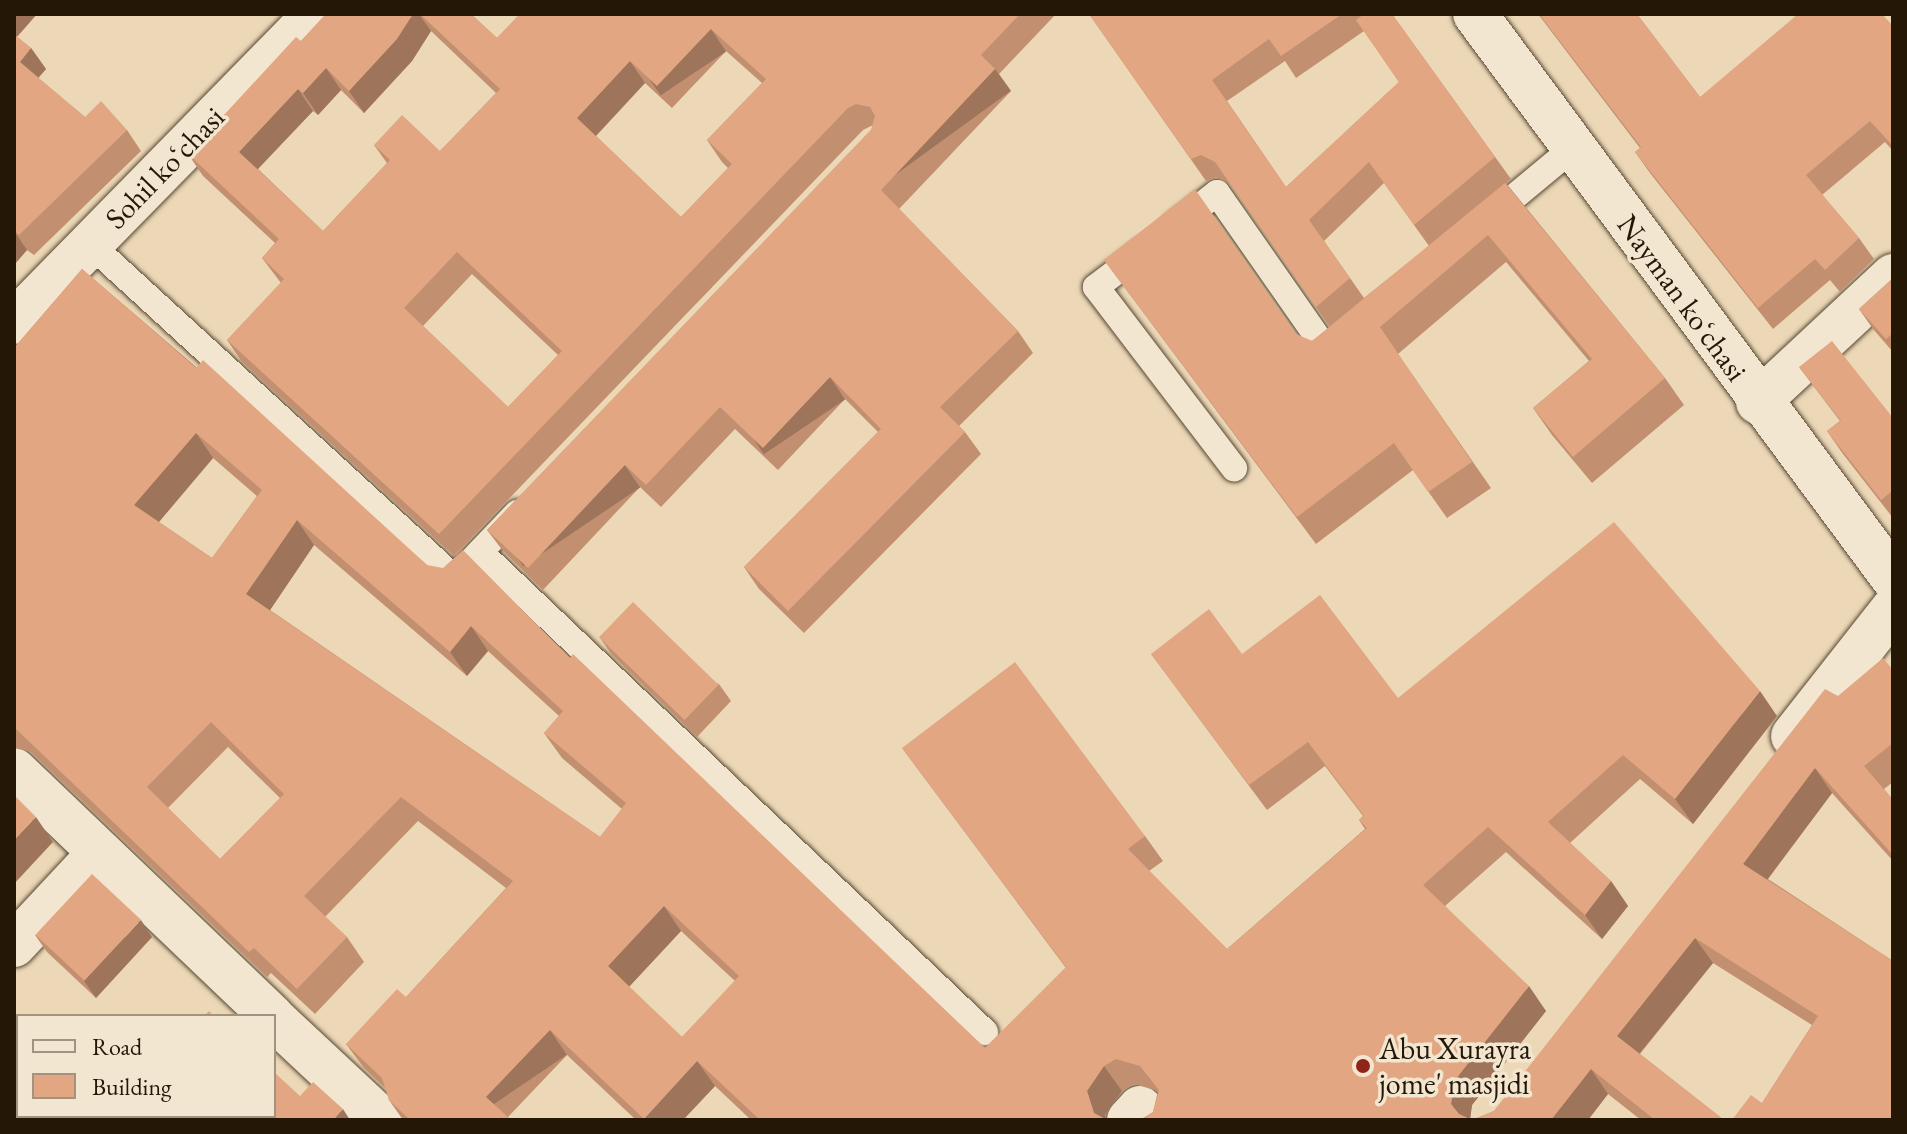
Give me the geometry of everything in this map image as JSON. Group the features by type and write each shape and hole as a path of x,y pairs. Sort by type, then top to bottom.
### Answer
{"street":[{"name":"Sohil koʻchasi","path":"14,322 316,14"},
{"name":"Nayman koʻchasi","path":"1475,14 1758,402 1893,578"},
{"path":"1758,402 1893,276"},
{"path":"1766,771 1893,609"},
{"path":"14,770 269,1014"},
{"path":"14,945 99,854"},
{"path":"276,1021 382,1120"},
{"path":"1129,1120 1140,1108 1152,1120"}],"lane":[{"path":"1475,229 1573,148"},
{"path":"1234,468 1096,287 1217,193 1328,352 1365,321"},
{"path":"90,244 455,578 535,495"},
{"path":"480,552 985,1032"}],"building":[{"path":"326,14 413,14 397,39 349,91 326,68 303,93 298,89 239,152 323,231 390,160 374,145 402,115 440,151 500,89 420,14 471,14 497,38 520,14 1020,14 981,55 995,69 881,190 1018,331 940,407 965,432 788,611 744,567 881,429 830,377 763,448 720,407 646,485 625,465 528,568 487,530 871,130 875,116 870,107 856,104 848,108 439,534 227,340 284,279 262,258 279,239 188,154 296,37 301,41","holes":["711,29 766,79 707,140 732,164 681,217 577,118 630,61 657,86","457,252 562,351 508,407 404,308"]},
{"path":"1089,14 1342,14 1281,56 1269,39 1212,80 1286,187 1399,82 1356,20 1364,14 1392,14 1495,157 1414,225 1369,162 1309,220 1350,278 1316,307 1215,162 1201,155 1191,159"},
{"path":"1539,14 1637,14 1700,97 1798,14 1882,14 1893,26 1893,146 1870,121 1806,175 1859,238 1825,270 1815,259 1758,308 1635,152 1641,147"},
{"path":"14,34 31,48 20,62 85,117 101,101 127,130 19,235 14,230"},
{"path":"1505,183 1665,378 1573,457 1533,408 1592,359 1488,235 1380,327 1472,462 1428,492 1394,443 1297,517 1104,260 1195,189 1296,334 1312,341"},
{"path":"82,269 196,368 203,360 427,565 443,568 463,550 570,658 573,654 985,1048 1066,967 902,748 1015,662 1145,836 1128,849 1227,949 1367,828 1359,820 1364,816 1308,742 1249,785 1151,654 1209,609 1242,654 1320,595 1398,698 1614,522 1760,691 1675,799 1623,755 1548,822 1611,881 1585,915 1488,827 1423,885 1529,986 1455,1080 1451,1104 1459,1114 1472,1120 1140,1120 1153,1112 1159,1090 1140,1066 1116,1059 1104,1066 1087,1091 1094,1113 1107,1120 760,1120 697,1061 644,1119 550,1030 486,1097 511,1120 410,1120 389,1100 382,1078 346,1044 397,989 406,997 513,881 401,797 304,896 347,937 297,989 254,948 249,952 14,727 14,348","holes":["196,433 262,490 212,558 134,505","297,520 450,652 471,626 563,711 544,733 626,803 600,837 246,594","211,722 284,794 220,859 147,787","664,906 739,976 682,1037 608,966"]},
{"path":"1893,278 1893,333 1886,339 1859,309"},
{"path":"1832,341 1893,418 1893,492 1881,500 1827,431 1841,421 1799,367"},
{"path":"633,602 719,685 685,720 599,637"},
{"path":"1883,658 1893,670 1893,743 1864,766 1893,800 1893,855 1815,768 1743,864 1893,961 1893,1120 1732,1120 1751,1095 1762,1103 1818,1016 1695,938 1617,1036 1724,1120 1655,1120 1591,1069 1551,1120 1472,1120 1494,1111 1825,689 1838,696"},
{"path":"14,795 36,817 14,840"},
{"path":"92,874 141,920 84,980 35,935"},
{"path":"276,1074 300,1096 313,1082 343,1109 333,1120 107,1120 276,1118"}],"place":[{"name":"Abu Xurayra jome' masjidi","path":"1363,1066"}]}
